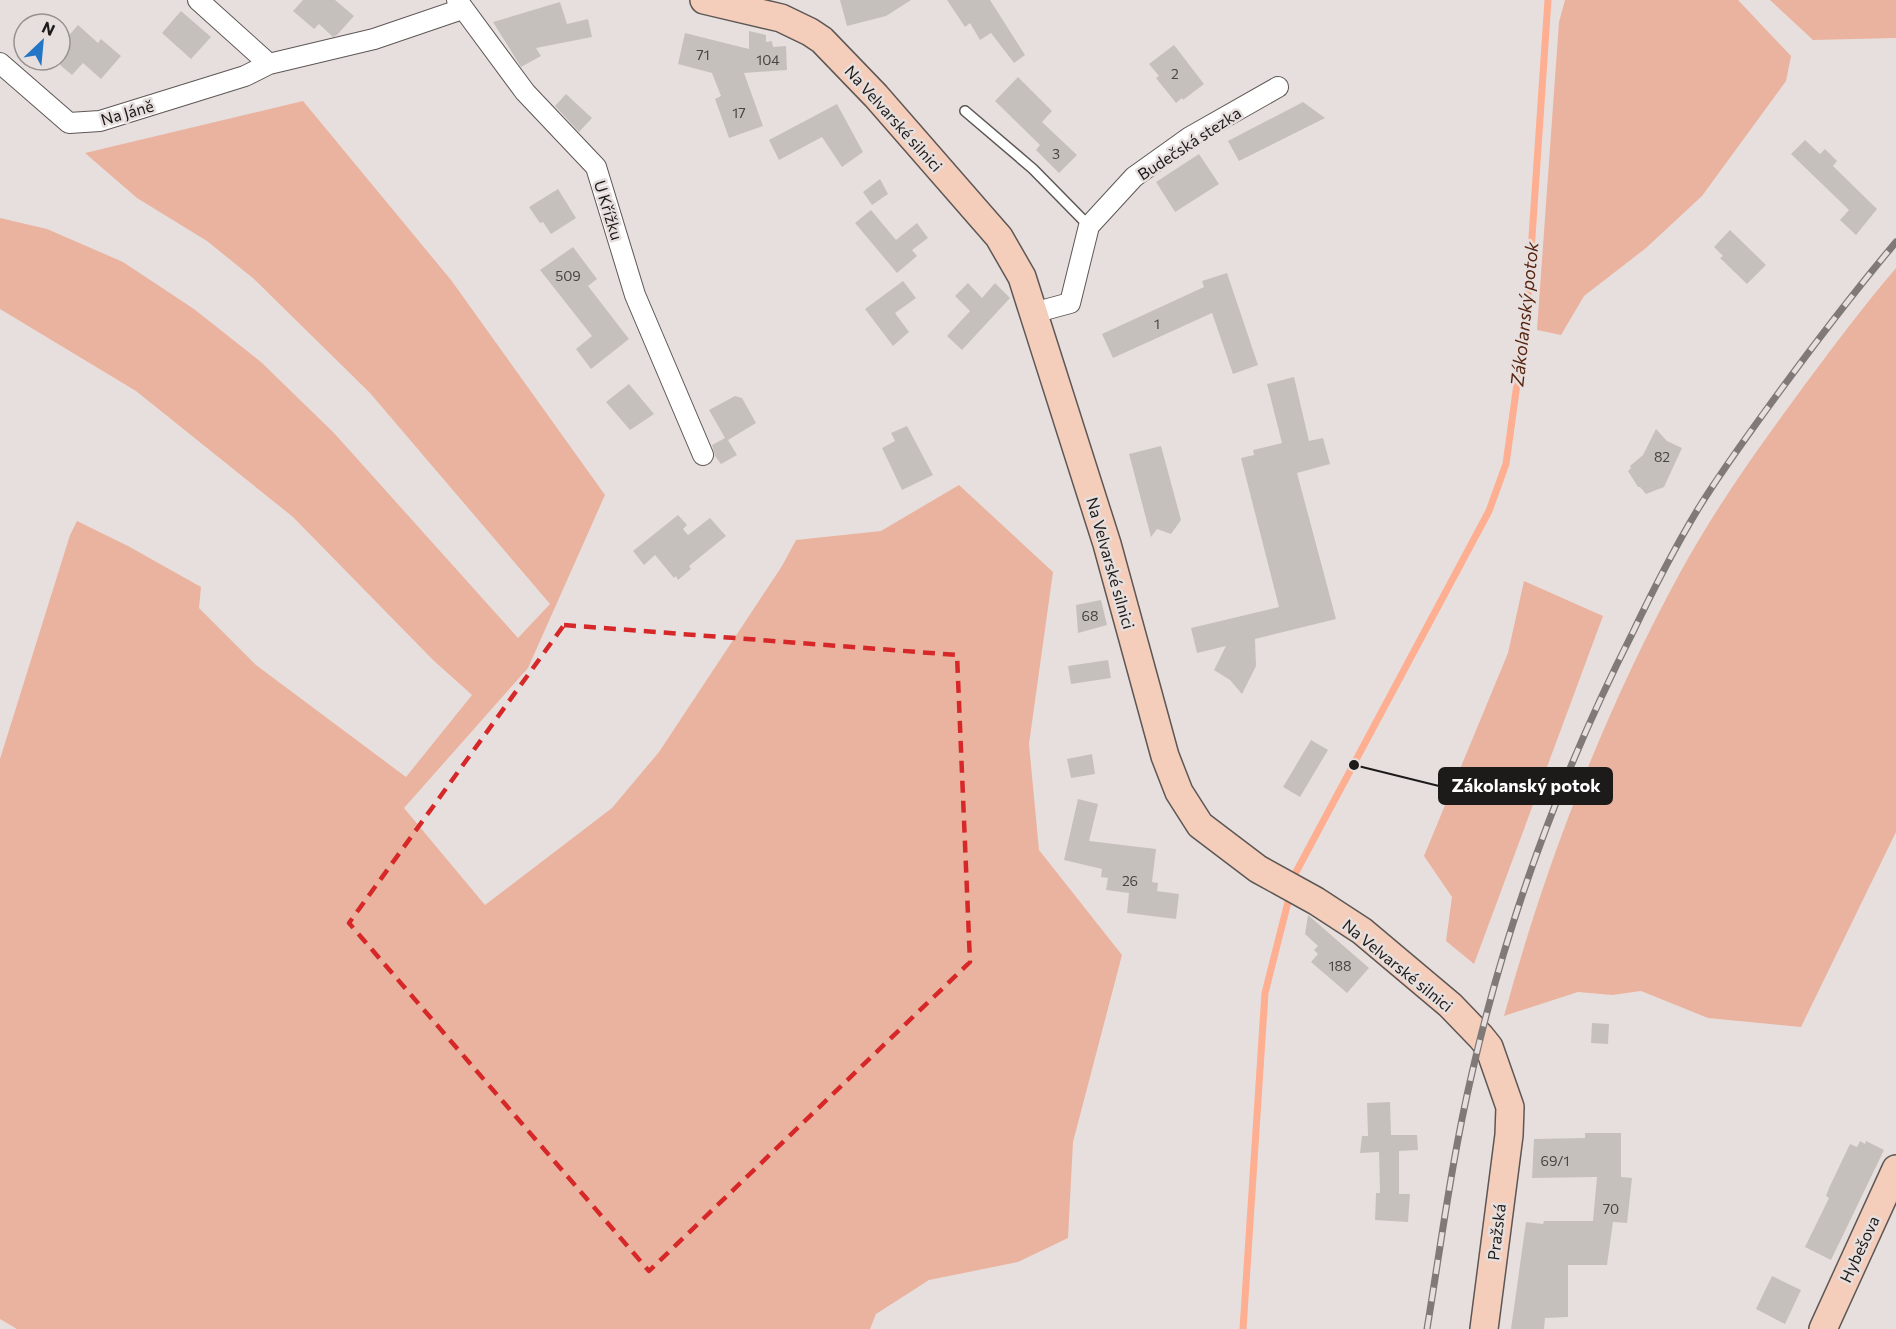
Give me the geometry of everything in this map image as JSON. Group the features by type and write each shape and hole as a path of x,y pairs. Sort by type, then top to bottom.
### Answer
{"main road":[{"name":"Na Velvarské silnici","path":"704,0 783,9 834,52 876,96 999,237 1022,278 1107,544 1165,756 1179,792 1200,825 1268,876 1316,901 1362,932 1449,1005 1481,1037 1489,1047 1510,1107 1509,1135"},
{"name":"Pražská","path":"1484,1329 1509,1135"},
{"name":"Hybešova","path":"1823,1329 1896,1169"}],"street":[{"path":"198,0 269,64"},
{"name":"Na Jáně","path":"0,63 69,123 100,121 245,76 269,64 374,39 459,4"},
{"name":"U Křížku","path":"459,4 525,92 596,167 635,295 703,455"},
{"name":"Budečská stezka","path":"1033,313 1070,303 1089,226 1134,177 1190,138 1278,87"}],"lane":[{"path":"965,111 1033,169 1089,226"}],"highlighted area":[{"path":"564,625 957,655 970,962 649,1271 349,923"}],"shaded area":[{"path":"1565,0 1738,0 1791,56 1786,81 1702,196 1646,248 1584,296 1561,335 1537,330 1559,22"},
{"path":"1770,0 1896,0 1896,38 1813,40"},
{"path":"303,101 451,280 605,495 528,668 404,808 485,905 612,808 659,752 782,566 796,540 881,531 959,485 1053,572 1029,744 1039,850 1122,955 1073,1142 1068,1238 1018,1262 929,1280 876,1314 870,1329 17,1329 0,1319 0,759 70,535 77,521 128,546 201,587 199,608 256,665 406,777 472,695 433,660 293,517 136,391 0,309 0,218 47,229 123,262 194,309 261,362 334,433 518,638 550,604 370,393 254,279 207,241 137,198 85,153"},
{"path":"1896,268 1896,832 1801,1027 1708,1018 1641,991 1612,995 1578,992 1504,1016 1539,901 1579,789 1602,733 1653,624 1720,505 1778,421 1869,300"},
{"path":"1524,581 1603,616 1474,964 1446,941 1452,897 1424,856 1508,653"}],"building":[{"path":"303,0 335,0 354,16 333,37 319,24 314,29 293,11"},
{"path":"840,0 911,0 886,16 847,26"},
{"path":"947,0 990,0 1025,55 1014,63 991,33 980,40 970,23 965,27"},
{"path":"560,2 567,24 588,19 592,37 536,48 541,56 521,67 493,22"},
{"path":"181,11 211,37 191,59 162,33"},
{"path":"78,25 98,43 101,39 121,56 101,79 83,63 72,75 68,72 72,72 72,32"},
{"path":"749,31 766,35 766,42 772,41 773,47 786,46 787,70 744,73 763,126 729,138 715,99 721,96 712,73 678,64 685,33 749,49"},
{"path":"1174,45 1204,84 1176,103 1156,78 1159,76 1149,64"},
{"path":"1018,77 1052,111 1042,122 1077,155 1059,173 1036,150 1040,145 995,101"},
{"path":"566,94 592,118 579,132 555,106"},
{"path":"1303,102 1325,118 1239,161 1228,141"},
{"path":"837,104 863,152 842,167 822,137 779,160 769,140"},
{"path":"1805,140 1820,154 1825,149 1837,161 1833,166 1877,209 1856,235 1840,220 1849,210 1791,154"},
{"path":"1199,154 1219,184 1175,212 1156,182"},
{"path":"880,179 888,194 872,205 863,192"},
{"path":"558,189 576,218 551,234 529,207"},
{"path":"871,210 896,240 917,223 928,238 912,250 917,256 897,273 855,223"},
{"path":"1730,230 1766,265 1747,284 1720,258 1723,256 1714,247"},
{"path":"573,247 597,279 588,286 629,339 591,369 576,349 592,336 540,270"},
{"path":"1227,273 1258,365 1233,374 1212,313 1113,358 1102,334 1204,287 1202,281"},
{"path":"903,281 916,298 895,313 909,332 893,346 865,309"},
{"path":"968,283 982,298 995,283 1010,298 962,350 947,336 970,311 955,296"},
{"path":"1294,377 1309,441 1323,438 1330,464 1297,473 1336,619 1255,639 1256,666 1242,694 1230,680 1214,670 1226,646 1197,653 1191,628 1279,607 1241,458 1254,455 1253,450 1282,443 1267,384"},
{"path":"629,384 654,414 630,430 606,402"},
{"path":"735,396 742,398 756,423 728,440 737,455 721,464 715,456 712,445 725,438 709,410"},
{"path":"907,426 933,475 902,490 882,448 895,441 891,433"},
{"path":"1656,429 1667,441 1682,448 1664,487 1646,494 1638,487 1628,471 1630,466 1643,455"},
{"path":"1161,446 1181,520 1171,534 1157,529 1151,537 1129,454"},
{"path":"678,515 687,525 683,529 688,535 710,518 726,536 689,566 691,569 678,580 655,555 644,565 633,551"},
{"path":"1101,600 1107,625 1078,633 1076,605"},
{"path":"1108,660 1111,678 1071,684 1068,666"},
{"path":"1311,740 1328,750 1300,797 1283,787"},
{"path":"1092,754 1095,774 1071,778 1067,759"},
{"path":"1078,799 1098,804 1089,841 1156,849 1152,882 1158,883 1157,891 1179,894 1176,919 1127,913 1129,893 1106,890 1108,878 1101,877 1102,869 1064,860"},
{"path":"1308,915 1369,968 1347,993 1311,962 1318,954 1314,950 1318,946 1305,934"},
{"path":"1592,1023 1609,1024 1608,1044 1591,1043"},
{"path":"1390,1102 1391,1135 1417,1135 1418,1150 1399,1151 1399,1194 1410,1194 1408,1222 1375,1220 1376,1193 1380,1193 1379,1152 1360,1153 1362,1136 1368,1136 1367,1103"},
{"path":"1585,1133 1621,1133 1621,1177 1632,1178 1627,1223 1613,1222 1607,1265 1568,1265 1568,1317 1545,1318 1544,1329 1511,1329 1526,1222 1543,1224 1544,1221 1593,1221 1597,1177 1532,1178 1534,1139 1585,1138"},
{"path":"1860,1141 1865,1144 1866,1141 1884,1150 1831,1260 1805,1247 1829,1198 1826,1196 1829,1188 1850,1144 1857,1147"},
{"path":"1772,1276 1801,1290 1785,1324 1756,1309"}],"waterway":[{"name":"Zákolanský potok","path":"1294,881 1295,874 1489,511 1506,464 1527,311 1548,0"},
{"name":"Zákolanský potok","path":"1243,1329 1265,993 1290,894"}],"railway":[{"path":"1427,1329 1458,1137 1486,1016 1502,959 1539,848 1583,738 1656,585 1707,494 1806,356 1896,242"}],"place":[{"name":"Zákolanský potok","path":"1354,765"}]}
